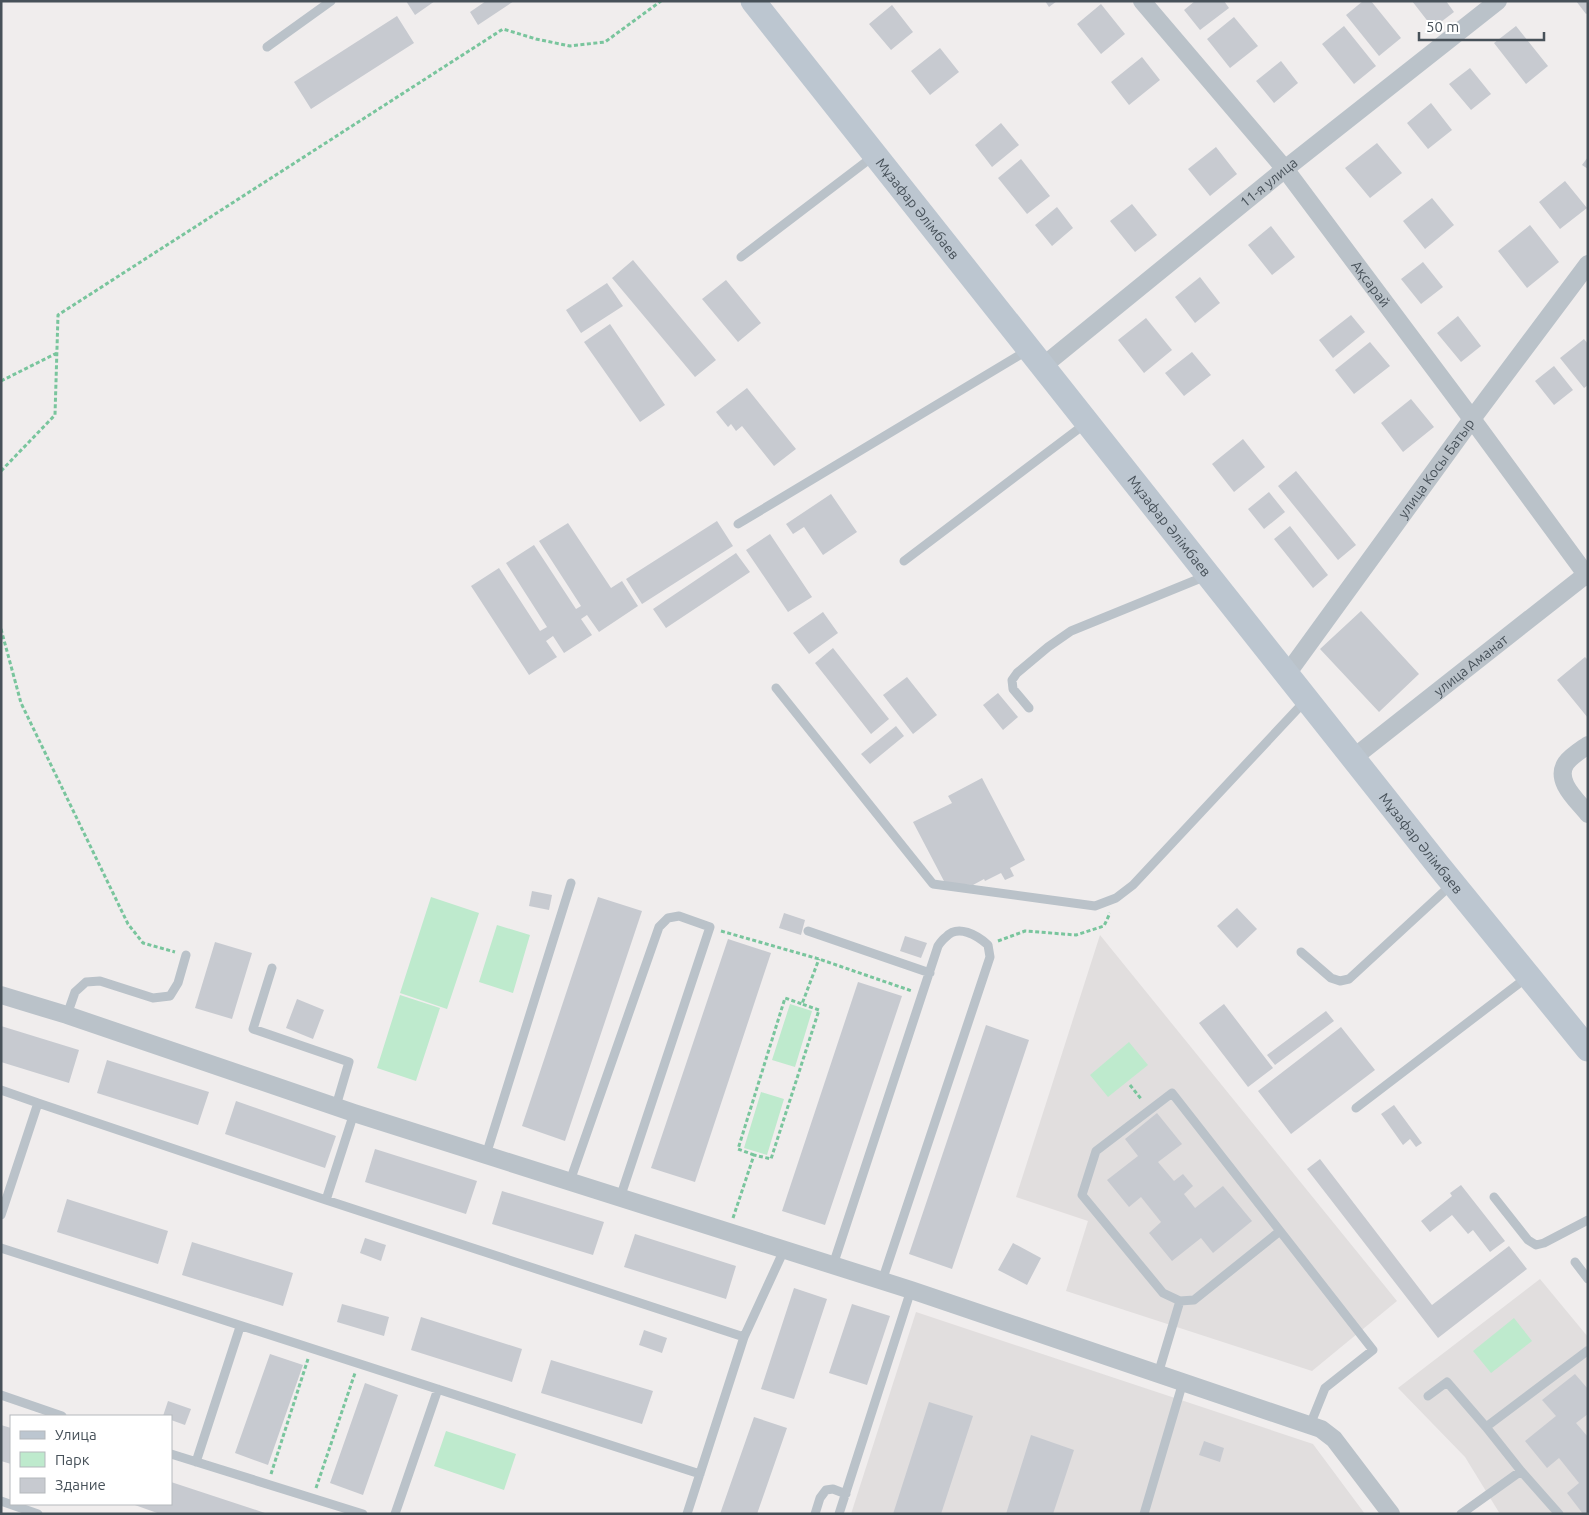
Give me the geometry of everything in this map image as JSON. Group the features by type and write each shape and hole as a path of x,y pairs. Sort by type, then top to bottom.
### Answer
{"street":[{"name":"Мұзафар Әлімбаев","path":"753,1 1453,884 1588,1049"},
{"name":"Ақсарай","path":"1142,1 1285,169 1587,575"},
{"name":"11-я улица","path":"1036,358 1285,169 1498,1"},
{"name":"улица Косы Батыр","path":"1286,674 1588,264"},
{"name":"улица Аманат","path":"1353,758 1587,575"},
{"path":"1588,745 1567,762 1562,772 1564,783 1588,814"},
{"path":"1,995 67,1015 354,1113 911,1290 1322,1429 1334,1439 1391,1514"}],"lane":[{"path":"267,47 331,1"},
{"path":"741,257 875,155"},
{"path":"738,524 1036,358"},
{"path":"904,561 1087,422"},
{"path":"1029,708 1013,689 1012,680 1017,673 1048,646 1072,632 1208,575"},
{"path":"776,688 932,884 1095,906 1116,898 1133,885 1307,699"},
{"path":"486,1155 571,883"},
{"path":"1301,952 1331,978 1340,981 1349,979 1453,884"},
{"path":"570,1182 659,927 668,918 679,916 710,927 620,1198"},
{"path":"832,1265 938,946 947,935 960,930 979,937 988,945 990,956 882,1281"},
{"path":"808,931 930,973"},
{"path":"67,1015 74,992 86,982 100,981 153,998 170,996 178,984 186,955"},
{"path":"272,968 253,1030 349,1062 336,1106"},
{"path":"1356,1108 1528,976"},
{"path":"1,1090 326,1200 744,1337"},
{"path":"1280,1231 1194,1300 1180,1301 1163,1293 1082,1195 1096,1151 1172,1093 1280,1231 1373,1350 1325,1388 1310,1425"},
{"path":"1,1215 38,1103"},
{"path":"326,1200 354,1113"},
{"path":"1494,1196 1528,1240 1536,1245 1544,1243 1588,1220"},
{"path":"1,1248 240,1327 358,1363 700,1474"},
{"path":"687,1514 744,1337 784,1250"},
{"path":"1575,1262 1588,1279"},
{"path":"839,1514 911,1290"},
{"path":"1158,1374 1180,1301"},
{"path":"196,1462 240,1327"},
{"path":"1486,1427 1588,1352"},
{"path":"1144,1514 1183,1382"},
{"path":"1428,1396 1447,1382 1559,1514"},
{"path":"395,1514 438,1389"},
{"path":"1,1395 59,1415"},
{"path":"172,1454 363,1514"},
{"path":"1461,1514 1521,1471"},
{"path":"815,1514 820,1498 826,1490 833,1489 846,1494"},
{"path":"12,1505 38,1514"}],"path":[{"path":"1,471 55,415 58,315 504,29 536,39 570,46 605,42 661,1"},
{"path":"1,381 57,352"},
{"path":"1,629 21,703 128,924 144,943 186,955"},
{"path":"988,945 1025,931 1076,935 1104,926 1116,898"},
{"path":"710,927 819,959 922,995"},
{"path":"802,1004 819,959"},
{"path":"785,998 819,1010 771,1159 754,1155 738,1149 785,998"},
{"path":"1130,1085 1150,1110"},
{"path":"728,1233 754,1155"},
{"path":"267,1484 311,1348"},
{"path":"312,1498 358,1363"}],"shaded area":[{"path":"1100,935 1397,1301 1312,1371 1066,1291 1088,1221 1016,1197"},
{"path":"1540,1279 1588,1337 1588,1514 1500,1514 1465,1457 1398,1388"},
{"path":"916,1312 1313,1444 1365,1514 851,1514"}],"green space":[{"path":"431,897 479,913 447,1009 400,993"},
{"path":"497,925 530,935 513,993 479,982"},
{"path":"400,995 440,1008 416,1081 377,1068"},
{"path":"790,1004 812,1011 795,1067 772,1060"},
{"path":"1129,1042 1148,1065 1108,1097 1090,1075"},
{"path":"761,1092 784,1099 767,1155 744,1148"},
{"path":"1514,1318 1532,1341 1491,1373 1473,1351"},
{"path":"446,1431 516,1454 504,1490 434,1466"}],"building":[{"path":"406,1 435,1 415,15"},
{"path":"486,1 514,1 478,25 470,12"},
{"path":"1045,1 1057,1 1049,7"},
{"path":"1195,1 1224,1 1229,8 1200,30 1184,10"},
{"path":"1363,1 1371,1 1401,38 1379,56 1346,15"},
{"path":"1412,1 1446,1 1454,12 1433,28"},
{"path":"1576,1 1588,1 1588,13 1586,14"},
{"path":"1101,4 1125,34 1101,54 1077,24"},
{"path":"892,5 913,32 891,50 869,24"},
{"path":"397,16 414,43 311,109 294,82"},
{"path":"1234,17 1258,46 1230,68 1207,39"},
{"path":"1344,26 1376,66 1354,84 1322,44"},
{"path":"1516,26 1548,66 1526,84 1494,43"},
{"path":"940,48 959,72 930,95 911,71"},
{"path":"1142,57 1160,80 1129,105 1111,82"},
{"path":"1281,61 1298,83 1274,103 1256,81"},
{"path":"1470,68 1491,94 1471,110 1449,84"},
{"path":"1431,103 1452,130 1428,149 1407,123"},
{"path":"1001,123 1019,145 992,167 975,145"},
{"path":"1377,143 1402,173 1370,198 1345,168"},
{"path":"1216,147 1237,174 1210,196 1188,169"},
{"path":"1588,157 1588,169 1582,165"},
{"path":"1021,159 1050,196 1027,214 998,178"},
{"path":"1565,181 1587,208 1560,229 1539,202"},
{"path":"1432,198 1454,225 1425,249 1403,221"},
{"path":"1132,204 1157,235 1135,252 1110,221"},
{"path":"1057,207 1073,228 1052,246 1035,225"},
{"path":"1530,225 1559,262 1527,288 1498,251"},
{"path":"1271,226 1295,257 1272,275 1248,245"},
{"path":"633,260 716,360 695,377 612,278"},
{"path":"1423,262 1443,287 1421,304 1401,279"},
{"path":"1200,277 1220,303 1195,323 1175,297"},
{"path":"726,280 761,323 738,342 702,299"},
{"path":"607,283 623,306 581,333 566,310"},
{"path":"1351,315 1365,332 1333,358 1319,340"},
{"path":"1458,316 1481,346 1461,362 1437,333"},
{"path":"1146,318 1172,350 1144,373 1118,340"},
{"path":"610,324 665,405 640,422 584,342"},
{"path":"1584,339 1588,344 1588,385 1584,388 1560,358"},
{"path":"1370,342 1390,366 1354,394 1335,370"},
{"path":"1192,352 1211,375 1184,396 1165,373"},
{"path":"1554,366 1573,390 1554,405 1535,381"},
{"path":"747,388 796,449 774,466 742,426 736,431 731,424 728,427 716,412"},
{"path":"1411,399 1434,427 1403,452 1381,423"},
{"path":"1243,439 1265,467 1234,492 1212,464"},
{"path":"1296,471 1356,545 1338,560 1278,486"},
{"path":"1269,492 1285,512 1264,529 1248,509"},
{"path":"831,494 857,532 823,555 804,527 793,534 786,524"},
{"path":"717,521 733,546 642,604 626,579"},
{"path":"568,523 611,588 622,581 638,606 599,632 587,615 581,619 592,635 564,653 553,636 546,641 557,657 529,675 471,586 499,568 540,631 547,627 506,563 534,545 576,609 581,606 539,541"},
{"path":"1290,526 1328,575 1313,588 1274,539"},
{"path":"770,534 812,597 788,612 746,550"},
{"path":"736,553 750,572 666,628 653,609"},
{"path":"1361,611 1419,674 1379,712 1320,649"},
{"path":"823,612 838,633 809,654 793,633"},
{"path":"833,648 889,719 871,734 815,663"},
{"path":"1585,657 1588,660 1588,718 1557,680"},
{"path":"907,677 937,715 913,734 883,695"},
{"path":"998,693 1018,717 1003,730 983,705"},
{"path":"896,726 904,736 870,764 861,754"},
{"path":"982,778 1025,860 1010,868 1014,876 1005,880 1001,873 973,885 945,883 913,822 952,803 948,796"},
{"path":"532,891 552,895 549,910 529,906"},
{"path":"598,897 642,911 565,1141 522,1126"},
{"path":"1237,908 1257,929 1237,948 1217,926"},
{"path":"784,913 805,920 801,935 779,928"},
{"path":"905,936 927,943 921,958 900,951"},
{"path":"728,939 771,953 695,1182 651,1168"},
{"path":"215,942 252,953 232,1019 195,1008"},
{"path":"858,982 902,996 825,1225 782,1211"},
{"path":"297,999 324,1010 313,1039 286,1028"},
{"path":"1224,1004 1273,1068 1248,1087 1199,1023"},
{"path":"1326,1011 1334,1021 1275,1065 1267,1055"},
{"path":"986,1025 1029,1040 952,1269 909,1254"},
{"path":"1,1026 79,1050 69,1083 1,1062"},
{"path":"1341,1027 1375,1070 1291,1134 1258,1091"},
{"path":"107,1060 209,1092 198,1125 97,1093"},
{"path":"236,1101 336,1136 325,1168 225,1134"},
{"path":"1394,1105 1422,1143 1416,1147 1410,1139 1403,1145 1381,1114"},
{"path":"1157,1113 1182,1144 1158,1162 1174,1181 1183,1174 1193,1186 1184,1194 1195,1208 1223,1186 1252,1221 1213,1253 1201,1238 1172,1261 1149,1233 1161,1222 1141,1197 1129,1207 1107,1180 1138,1156 1125,1139"},
{"path":"375,1149 477,1181 466,1214 365,1182"},
{"path":"1320,1159 1432,1305 1509,1246 1527,1269 1438,1338 1307,1169"},
{"path":"1461,1185 1505,1241 1490,1252 1473,1230 1468,1234 1452,1215 1430,1232 1421,1221 1452,1196 1450,1193"},
{"path":"502,1191 604,1222 593,1255 492,1224"},
{"path":"67,1199 168,1231 158,1264 57,1232"},
{"path":"635,1234 736,1266 726,1299 624,1267"},
{"path":"365,1238 386,1245 381,1261 360,1253"},
{"path":"192,1242 293,1273 283,1306 182,1275"},
{"path":"1013,1243 1041,1258 1027,1285 998,1270"},
{"path":"794,1288 827,1299 794,1399 761,1389"},
{"path":"342,1304 389,1317 384,1336 337,1322"},
{"path":"852,1304 890,1316 867,1385 829,1373"},
{"path":"421,1317 522,1349 512,1382 411,1350"},
{"path":"644,1330 667,1338 662,1353 639,1345"},
{"path":"270,1354 303,1365 268,1465 235,1453"},
{"path":"551,1360 653,1391 642,1424 541,1393"},
{"path":"1575,1374 1588,1389 1588,1414 1576,1423 1588,1437 1588,1514 1583,1514 1567,1493 1579,1483 1559,1458 1547,1468 1525,1441 1556,1416 1542,1400"},
{"path":"365,1383 398,1395 363,1495 330,1483"},
{"path":"168,1401 191,1409 185,1425 172,1420 172,1415 163,1415"},
{"path":"929,1402 973,1416 941,1514 893,1514"},
{"path":"754,1417 787,1428 757,1514 720,1514"},
{"path":"1,1425 10,1428 10,1464 1,1461"},
{"path":"1031,1435 1074,1450 1053,1514 1006,1514"},
{"path":"1204,1441 1224,1448 1220,1462 1199,1455"},
{"path":"172,1482 265,1513 265,1514 160,1514 135,1505 172,1505"}]}
